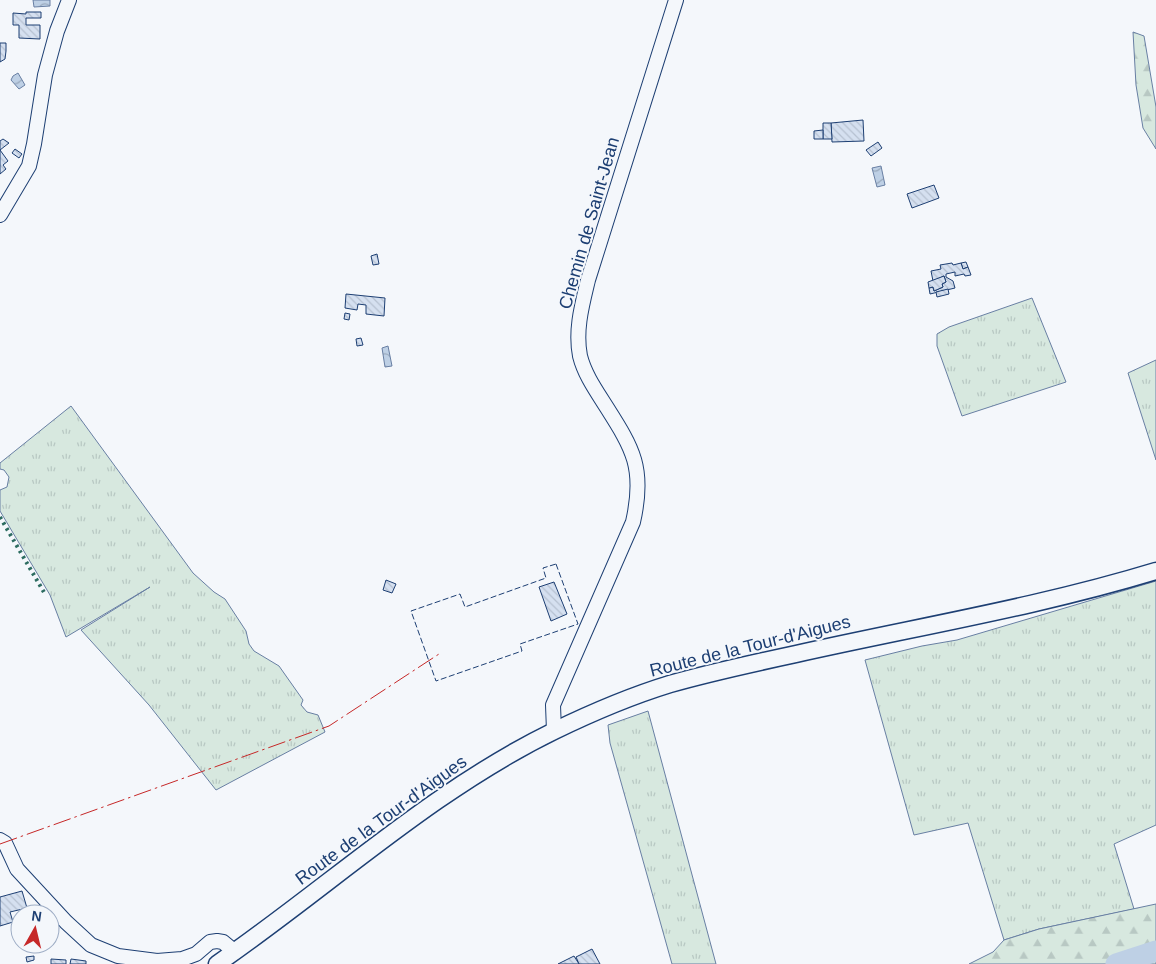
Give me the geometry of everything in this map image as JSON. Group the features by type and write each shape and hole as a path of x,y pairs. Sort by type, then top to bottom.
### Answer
{"main road":[{"name":"Route de la Tour-d'Aigues","path":"217,964 397,828 458,786 554,731 615,704 660,688 716,672 872,637 969,618 1118,583 1156,571"}],"street":[{"path":"0,215 29,166 45,75 57,31 69,0"},
{"name":"Chemin de Saint-Jean","path":"554,731 553,705 633,522 637,503 638,469 631,447 586,374 578,343 578,327 588,280 676,0"},
{"path":"0,840 5,843 17,869 91,946 118,956 157,961 182,959 196,954 210,942 218,940 235,952"}],"green space":[{"path":"1133,32 1144,36 1156,107 1156,149 1143,128 1136,85"},
{"path":"1032,298 1066,382 962,416 937,346 937,334 949,327"},
{"path":"1156,360 1156,460 1128,373"},
{"path":"71,406 193,573 214,592 225,599 246,631 249,644 254,651 279,666 303,700 301,705 307,712 318,715 325,732 216,790 149,705 81,630 150,587 66,637 50,595 0,511 0,490 7,487 9,477 4,470 0,469 0,463"},
{"path":"1156,581 1156,825 1114,844 1134,909 1039,929 1004,940 968,823 914,835 865,660 922,646 957,640"},
{"path":"648,711 716,964 672,964 610,743 608,725"},
{"path":"1156,904 1156,964 969,964 993,952 1004,940 1039,929"}],"water":[{"path":"33,0 50,0 50,6 34,7"},
{"path":"18,73 25,85 19,89 11,80"},
{"path":"881,166 885,185 877,187 872,168"},
{"path":"388,346 392,366 385,367 382,348"}],"building":[{"path":"26,12 41,12 41,18 26,18 26,25 40,25 40,39 19,38 19,25 13,25 13,13 26,14"},
{"path":"0,43 6,43 6,51 5,59 0,62"},
{"path":"863,120 864,141 832,142 831,123"},
{"path":"823,123 831,123 832,139 823,139"},
{"path":"823,130 823,139 814,139 814,131"},
{"path":"3,139 9,143 0,150 0,141"},
{"path":"878,142 882,148 871,156 866,150"},
{"path":"15,149 22,154 19,158 12,153"},
{"path":"0,150 8,161 3,165 6,169 0,174"},
{"path":"934,185 939,198 912,208 907,194"},
{"path":"377,254 379,264 373,265 371,256"},
{"path":"966,262 968,267 963,269 961,263"},
{"path":"952,263 953,265 961,263 963,269 968,267 971,275 955,276 955,272 946,274 946,277 953,281 955,288 930,294 929,288 933,287 934,291 943,287 942,284 946,282 944,276 933,281 931,271 941,269 940,265"},
{"path":"944,276 946,282 942,284 943,287 934,291 933,287 929,288 928,282"},
{"path":"948,289 949,294 937,297 936,292"},
{"path":"346,294 385,298 384,316 366,314 366,305 358,304 357,310 345,308"},
{"path":"345,313 350,314 349,320 344,319"},
{"path":"361,338 363,345 357,346 356,339"},
{"path":"386,580 396,584 392,593 383,590"},
{"path":"554,582 567,614 551,621 539,587"},
{"path":"22,891 26,904 10,904 10,923 0,926 0,897"},
{"path":"592,949 600,964 579,964 576,957"},
{"path":"34,956 34,960 27,962 26,957"},
{"path":"574,956 579,964 558,964"},
{"path":"51,959 66,960 66,964 51,964"},
{"path":"71,959 86,961 86,964 70,964"}],"waterway":[{"path":"1116,964 1156,951"}],"hedge":[{"path":"0,517 45,594"}],"fence":[{"path":"556,564 578,624 520,644 522,651 436,681 411,611 460,594 465,607 546,578 543,568 556,564"}],"power":[{"path":"0,844 329,726 439,654"}]}
